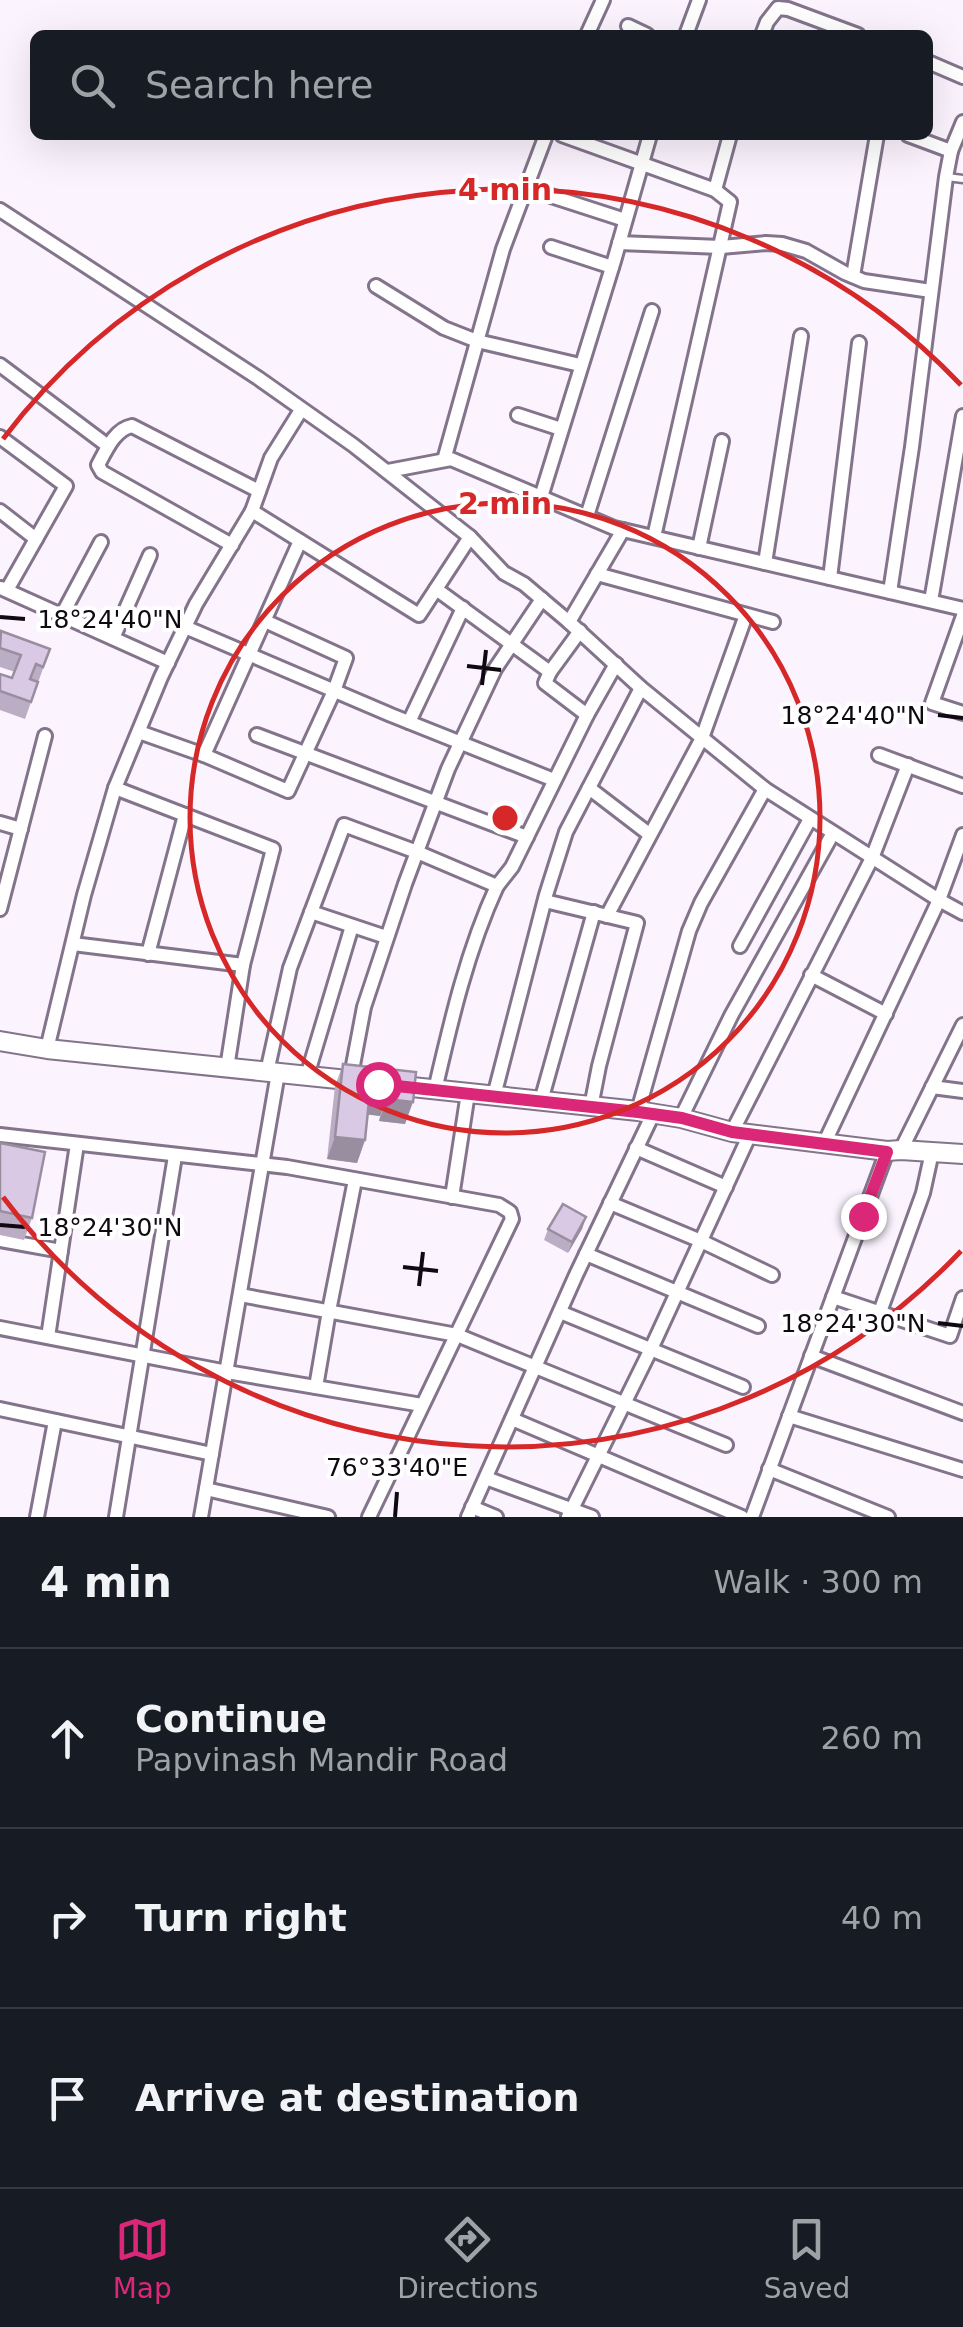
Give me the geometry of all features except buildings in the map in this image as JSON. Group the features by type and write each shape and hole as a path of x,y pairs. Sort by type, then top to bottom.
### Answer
{"street":[{"path":"589,30 603,0"},
{"path":"688,30 699,0"},
{"path":"764,30 778,8 788,8 845,30"},
{"path":"628,26 636,30"},
{"path":"933,64 963,77"},
{"path":"890,592 946,177 963,122"},
{"path":"444,460 503,249 544,140"},
{"path":"575,140 715,190 730,202 654,538"},
{"path":"541,497 648,140"},
{"path":"715,190 729,140"},
{"path":"852,276 877,140"},
{"path":"921,140 951,152"},
{"path":"551,196 625,220"},
{"path":"0,210 258,378 388,471 765,790 963,913"},
{"path":"619,243 721,247 782,244 806,250 852,276 893,287 932,291"},
{"path":"551,247 612,267"},
{"path":"376,286 444,328 477,341 580,365"},
{"path":"588,516 652,310"},
{"path":"765,563 801,336"},
{"path":"830,578 859,343"},
{"path":"0,365 108,446"},
{"path":"47,1049 115,788 196,604 252,511 271,458 301,410"},
{"path":"518,415 561,429"},
{"path":"932,602 963,416"},
{"path":"232,545 102,472 98,465 123,428 132,426 259,491"},
{"path":"0,436 66,486 3,589 168,662"},
{"path":"699,548 722,441"},
{"path":"388,471 451,459 623,530 963,608"},
{"path":"252,511 419,615 470,537"},
{"path":"0,512 36,539"},
{"path":"587,715 545,683 597,574 623,530"},
{"path":"204,755 300,541"},
{"path":"62,615 102,542"},
{"path":"113,638 150,555"},
{"path":"597,574 772,622"},
{"path":"436,588 550,672"},
{"path":"350,1081 364,1007 436,803 494,669 542,599"},
{"path":"409,722 463,608"},
{"path":"542,1101 600,914 702,738 746,615"},
{"path":"963,616 959,642 932,703 963,713"},
{"path":"138,732 204,755 288,792 346,658 264,621"},
{"path":"185,627 554,780"},
{"path":"435,1090 454,1006 496,886 512,867 616,664"},
{"path":"494,1096 566,832 641,688"},
{"path":"257,735 527,837"},
{"path":"0,910 45,736"},
{"path":"878,754 963,786"},
{"path":"571,1513 726,1188 741,1133 811,975 872,858 908,766"},
{"path":"115,788 272,849 244,965 227,1068"},
{"path":"589,788 649,834"},
{"path":"496,1517 470,1512 636,1148 688,931 765,790"},
{"path":"148,954 185,815"},
{"path":"740,946 810,818"},
{"path":"0,822 21,829"},
{"path":"201,1517 262,1165 283,993 344,825 496,886"},
{"path":"682,1118 731,1016 833,833"},
{"path":"824,1144 939,900 963,835"},
{"path":"545,901 637,923 592,1106"},
{"path":"310,912 386,937"},
{"path":"307,1076 352,926"},
{"path":"73,944 244,965"},
{"path":"811,975 886,1014"},
{"path":"752,1517 833,1296 894,1150 963,1025"},
{"path":"0,1042 592,1106 824,1144 963,1154"},
{"path":"932,1087 963,1090"},
{"path":"452,1197 468,1093"},
{"path":"0,1135 262,1165 499,1205 510,1212 512,1220 368,1517"},
{"path":"48,1337 77,1144"},
{"path":"636,1148 726,1188"},
{"path":"880,1312 923,1193 932,1152"},
{"path":"116,1517 175,1156"},
{"path":"316,1387 355,1180"},
{"path":"610,1203 772,1274"},
{"path":"0,1240 61,1252"},
{"path":"586,1254 758,1326"},
{"path":"240,1295 457,1335 726,1445"},
{"path":"833,1296 950,1336 959,1324 963,1298"},
{"path":"560,1312 743,1387"},
{"path":"0,1328 422,1405"},
{"path":"811,1356 963,1414"},
{"path":"0,1410 212,1454"},
{"path":"789,1416 963,1470"},
{"path":"512,1419 742,1517"},
{"path":"36,1517 55,1421"},
{"path":"770,1469 888,1517"},
{"path":"486,1478 571,1513 592,1517"},
{"path":"206,1489 328,1517"}],"lane":[{"path":"946,177 963,180"}],"route":[{"path":"378,1084 638,1112 682,1118 732,1132 887,1152 863,1216"}]}
